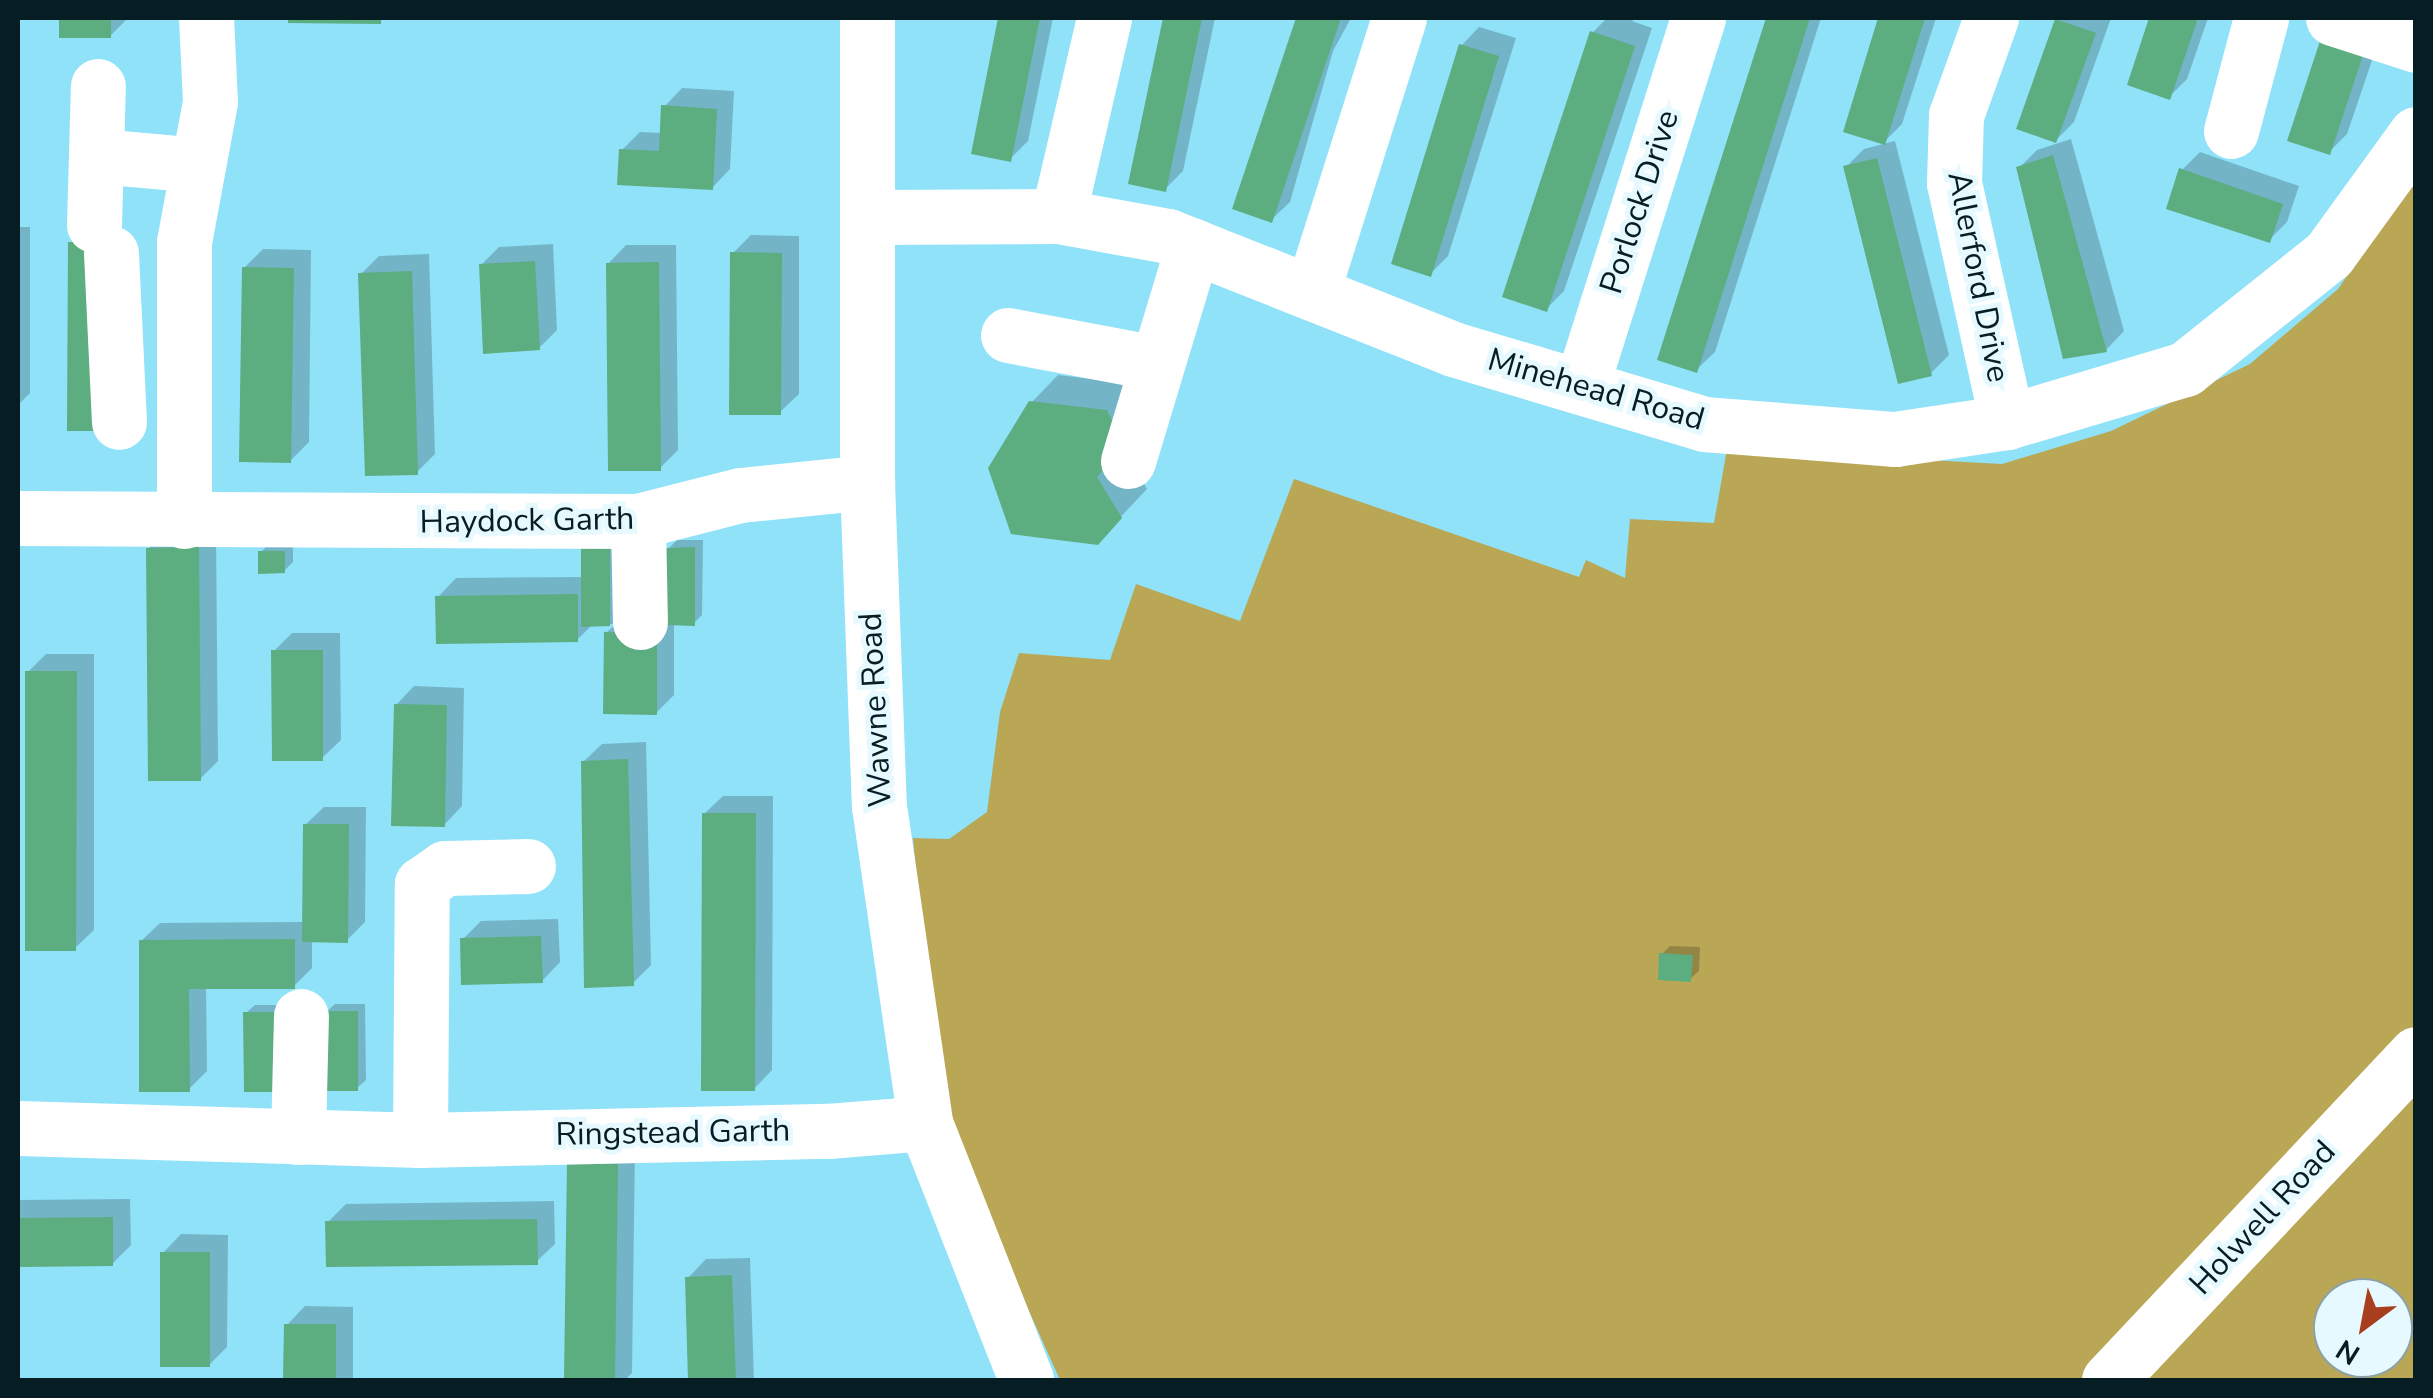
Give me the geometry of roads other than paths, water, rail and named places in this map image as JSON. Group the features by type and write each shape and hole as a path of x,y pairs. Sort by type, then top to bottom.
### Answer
{"street":[{"path":"184,521 184,242 210,102 206,18"},
{"name":"Wawne Road","path":"868,18 867,482 879,806 925,1122 1026,1380"},
{"path":"1058,216 1104,18"},
{"path":"1314,290 1399,18"},
{"name":"Porlock Drive","path":"1581,388 1698,18"},
{"name":"Allerford Drive","path":"1990,18 1956,116 1954,184 2007,422"},
{"path":"2231,131 2261,18"},
{"path":"2333,18 2416,45"},
{"path":"98,86 103,239 116,341 119,422"},
{"name":"Minehead Road","path":"870,217 1058,216 1193,246 1314,290 1453,349 1704,424 1895,439 2007,422 2185,369 2328,254 2416,134"},
{"path":"98,156 198,165"},
{"path":"1128,460 1193,246"},
{"path":"1008,334 1156,363"},
{"path":"116,341 183,340"},
{"name":"Haydock Garth","path":"18,518 638,521 740,496 867,482"},
{"path":"638,521 640,622"},
{"path":"420,1140 422,884 445,868 528,866"},
{"path":"298,1137 301,1016"},
{"name":"Holwell Road","path":"2110,1380 2416,1054"},
{"name":"Ringstead Garth","path":"18,1128 420,1140 828,1132 925,1122"}]}
